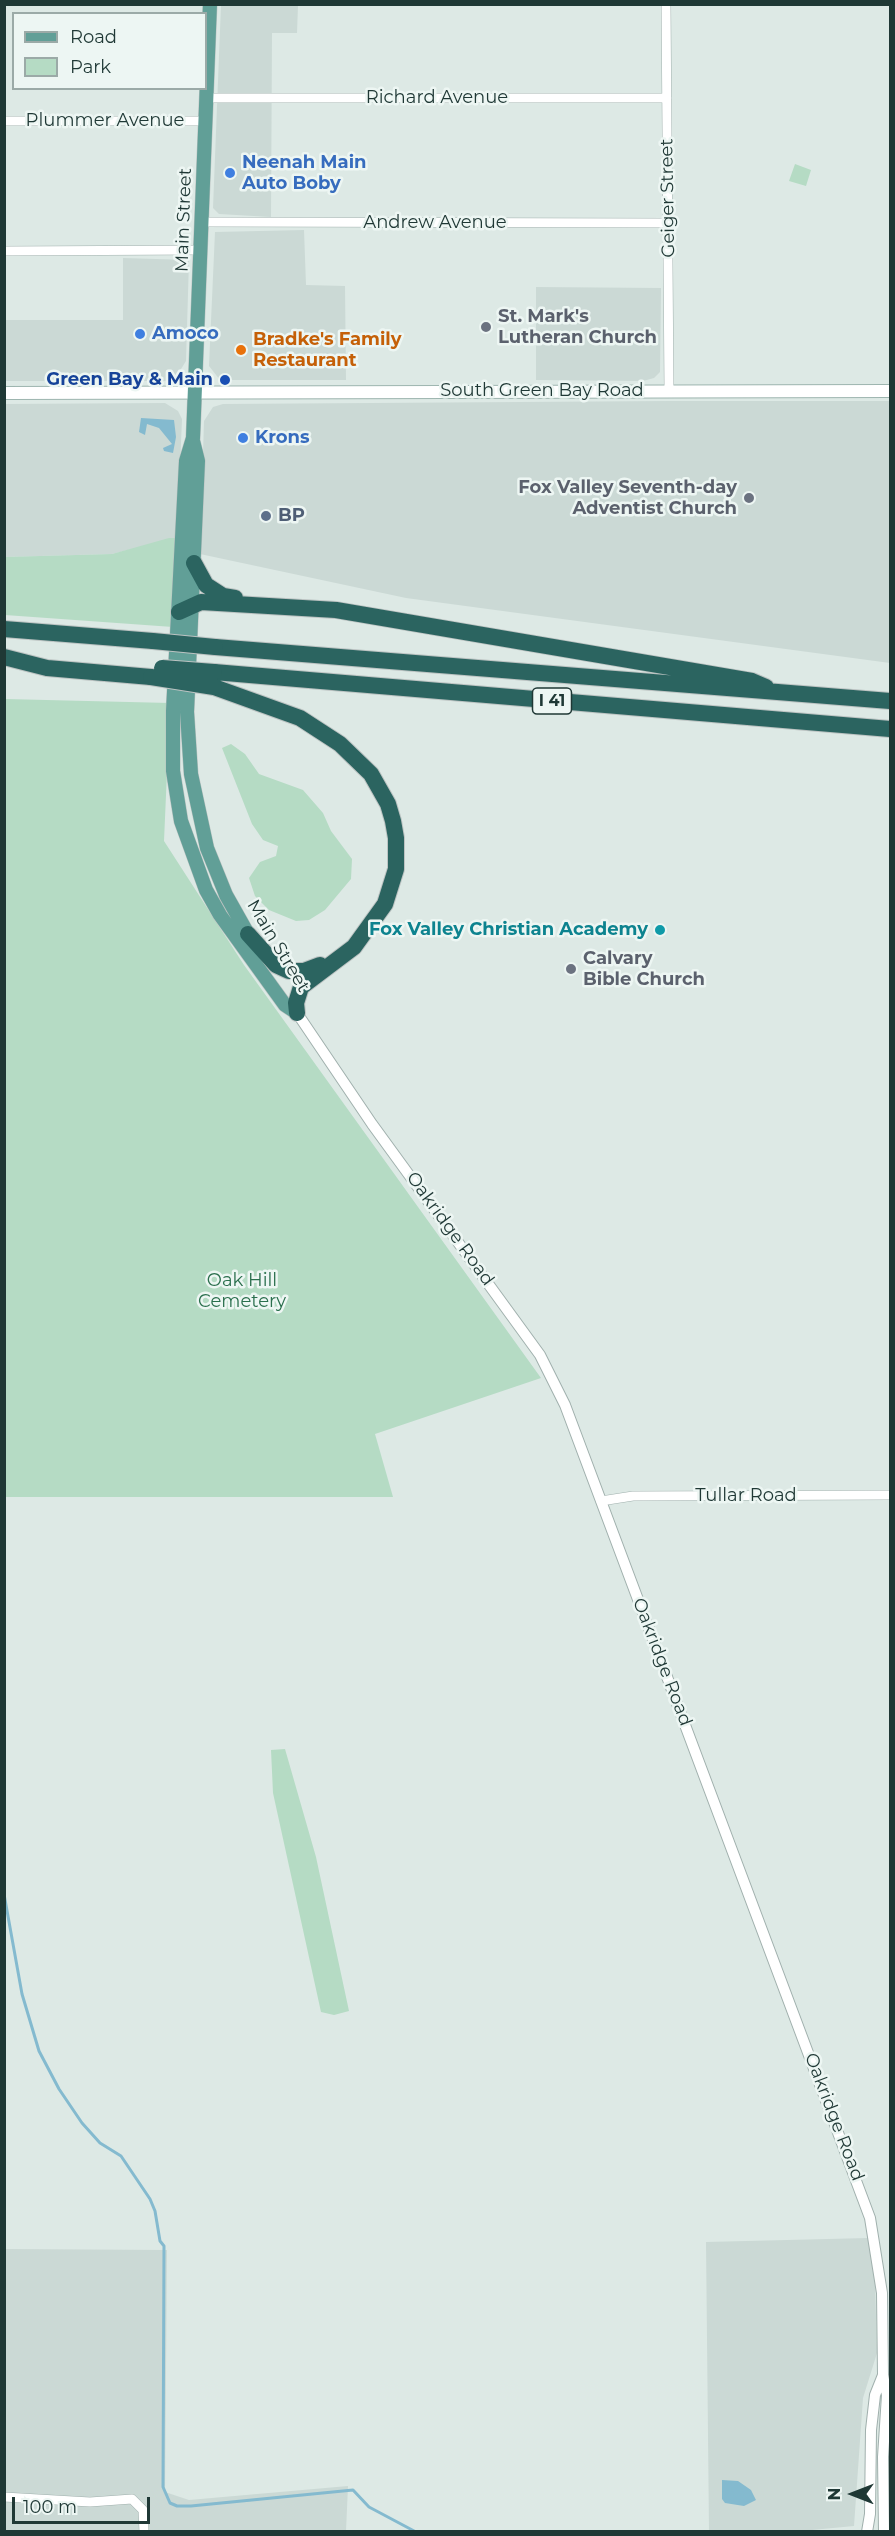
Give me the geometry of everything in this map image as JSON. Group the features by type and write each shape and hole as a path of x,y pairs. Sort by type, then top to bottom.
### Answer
{"highway":[{"path":"194,563 206,585 223,596 322,604 336,610"},
{"path":"185,608 279,606 336,610 752,681 775,691"},
{"name":"I 41","path":"4,629 751,692 775,691 891,701"},
{"name":"I 41","path":"4,656 214,680 891,729"},
{"path":"214,680 320,729 360,762 379,787 393,821 396,838 396,869 385,904 354,947 301,987 296,1003 297,1013"},
{"path":"248,934 276,965 297,972 317,967 359,940"}],"main road":[{"name":"Main Street","path":"210,4 194,392 193,438 198,461 194,563 185,608 172,753 181,821 206,890 220,915 285,1005 297,1013"},
{"name":"South Green Bay Road","path":"4,393 891,391"},
{"name":"Main Street","path":"193,438 186,461 185,608 191,774 207,849 226,895 259,955 292,1000 297,1013"}],"street":[{"name":"Geiger Street","path":"666,4 669,391"},
{"name":"Richard Avenue","path":"207,98 667,98"},
{"name":"Plummer Avenue","path":"4,122 206,121"},
{"name":"Andrew Avenue","path":"202,222 668,223"},
{"path":"4,251 201,250"},
{"name":"Oakridge Road","path":"297,1013 372,1124 540,1355 565,1405 861,2189 872,2226 880,2273 887,2375 883,2457 884,2532"},
{"name":"Tullar Road","path":"601,1501 633,1496 891,1495"},
{"name":"Oakridge Road","path":"867,2532 870,2514 871,2430 875,2395 887,2375"},
{"path":"4,2497 90,2502 132,2499 143,2510 144,2532"}],"shaded area":[{"path":"221,5 298,5 297,33 272,33 271,217 219,214 213,208"},
{"path":"304,230 306,285 345,286 346,380 220,380 209,366 215,232"},
{"path":"123,258 189,260 186,361 176,377 169,381 5,381 5,320 123,320"},
{"path":"536,287 661,288 660,372 654,378 643,381 536,380"},
{"path":"890,401 890,663 406,598 200,554 204,421 213,407 223,404"},
{"path":"165,403 178,411 182,419 177,538 112,554 5,557 4,404"},
{"path":"868,2238 875,2280 877,2353 863,2398 854,2526 791,2532 709,2531 706,2242"},
{"path":"5,2249 167,2250 165,2492 189,2500 348,2486 346,2531 5,2532"}],"green space":[{"path":"795,164 811,170 806,186 789,181"},
{"path":"169,538 177,538 173,627 5,615 4,557 112,554"},
{"name":"Oak Hill Cemetery","path":"5,699 170,703 164,841 244,965 541,1378 375,1434 393,1497 5,1497"},
{"path":"231,744 245,754 259,774 303,790 323,813 331,831 352,859 351,879 325,910 309,920 296,921 269,910 255,896 249,878 260,862 276,856 278,846 263,840 252,824 222,748"},
{"path":"285,1749 316,1857 349,2011 334,2015 321,2012 273,1793 271,1750"}],"water":[{"path":"141,418 174,420 176,437 173,453 164,451 163,448 172,444 159,428 147,424 145,435 139,432"},
{"path":"722,2480 738,2481 751,2490 756,2500 744,2506 725,2503 722,2499"}],"waterway":[{"path":"4,1894 22,1994 39,2051 59,2089 82,2123 100,2143 121,2156 150,2199 155,2211 160,2241 164,2246 163,2487 170,2503 177,2506 191,2506 353,2490 369,2507 416,2532"}],"place":[{"name":"Neenah Main Auto Boby","path":"230,173"},
{"name":"St. Mark's Lutheran Church","path":"486,327"},
{"name":"Amoco","path":"140,334"},
{"name":"Bradke's Family Restaurant","path":"241,350"},
{"name":"Green Bay & Main","path":"225,380"},
{"name":"Krons","path":"243,438"},
{"name":"Fox Valley Seventh-day Adventist Church","path":"749,498"},
{"name":"BP","path":"266,516"},
{"name":"Fox Valley Christian Academy","path":"660,930"},
{"name":"Calvary Bible Church","path":"571,969"}]}
